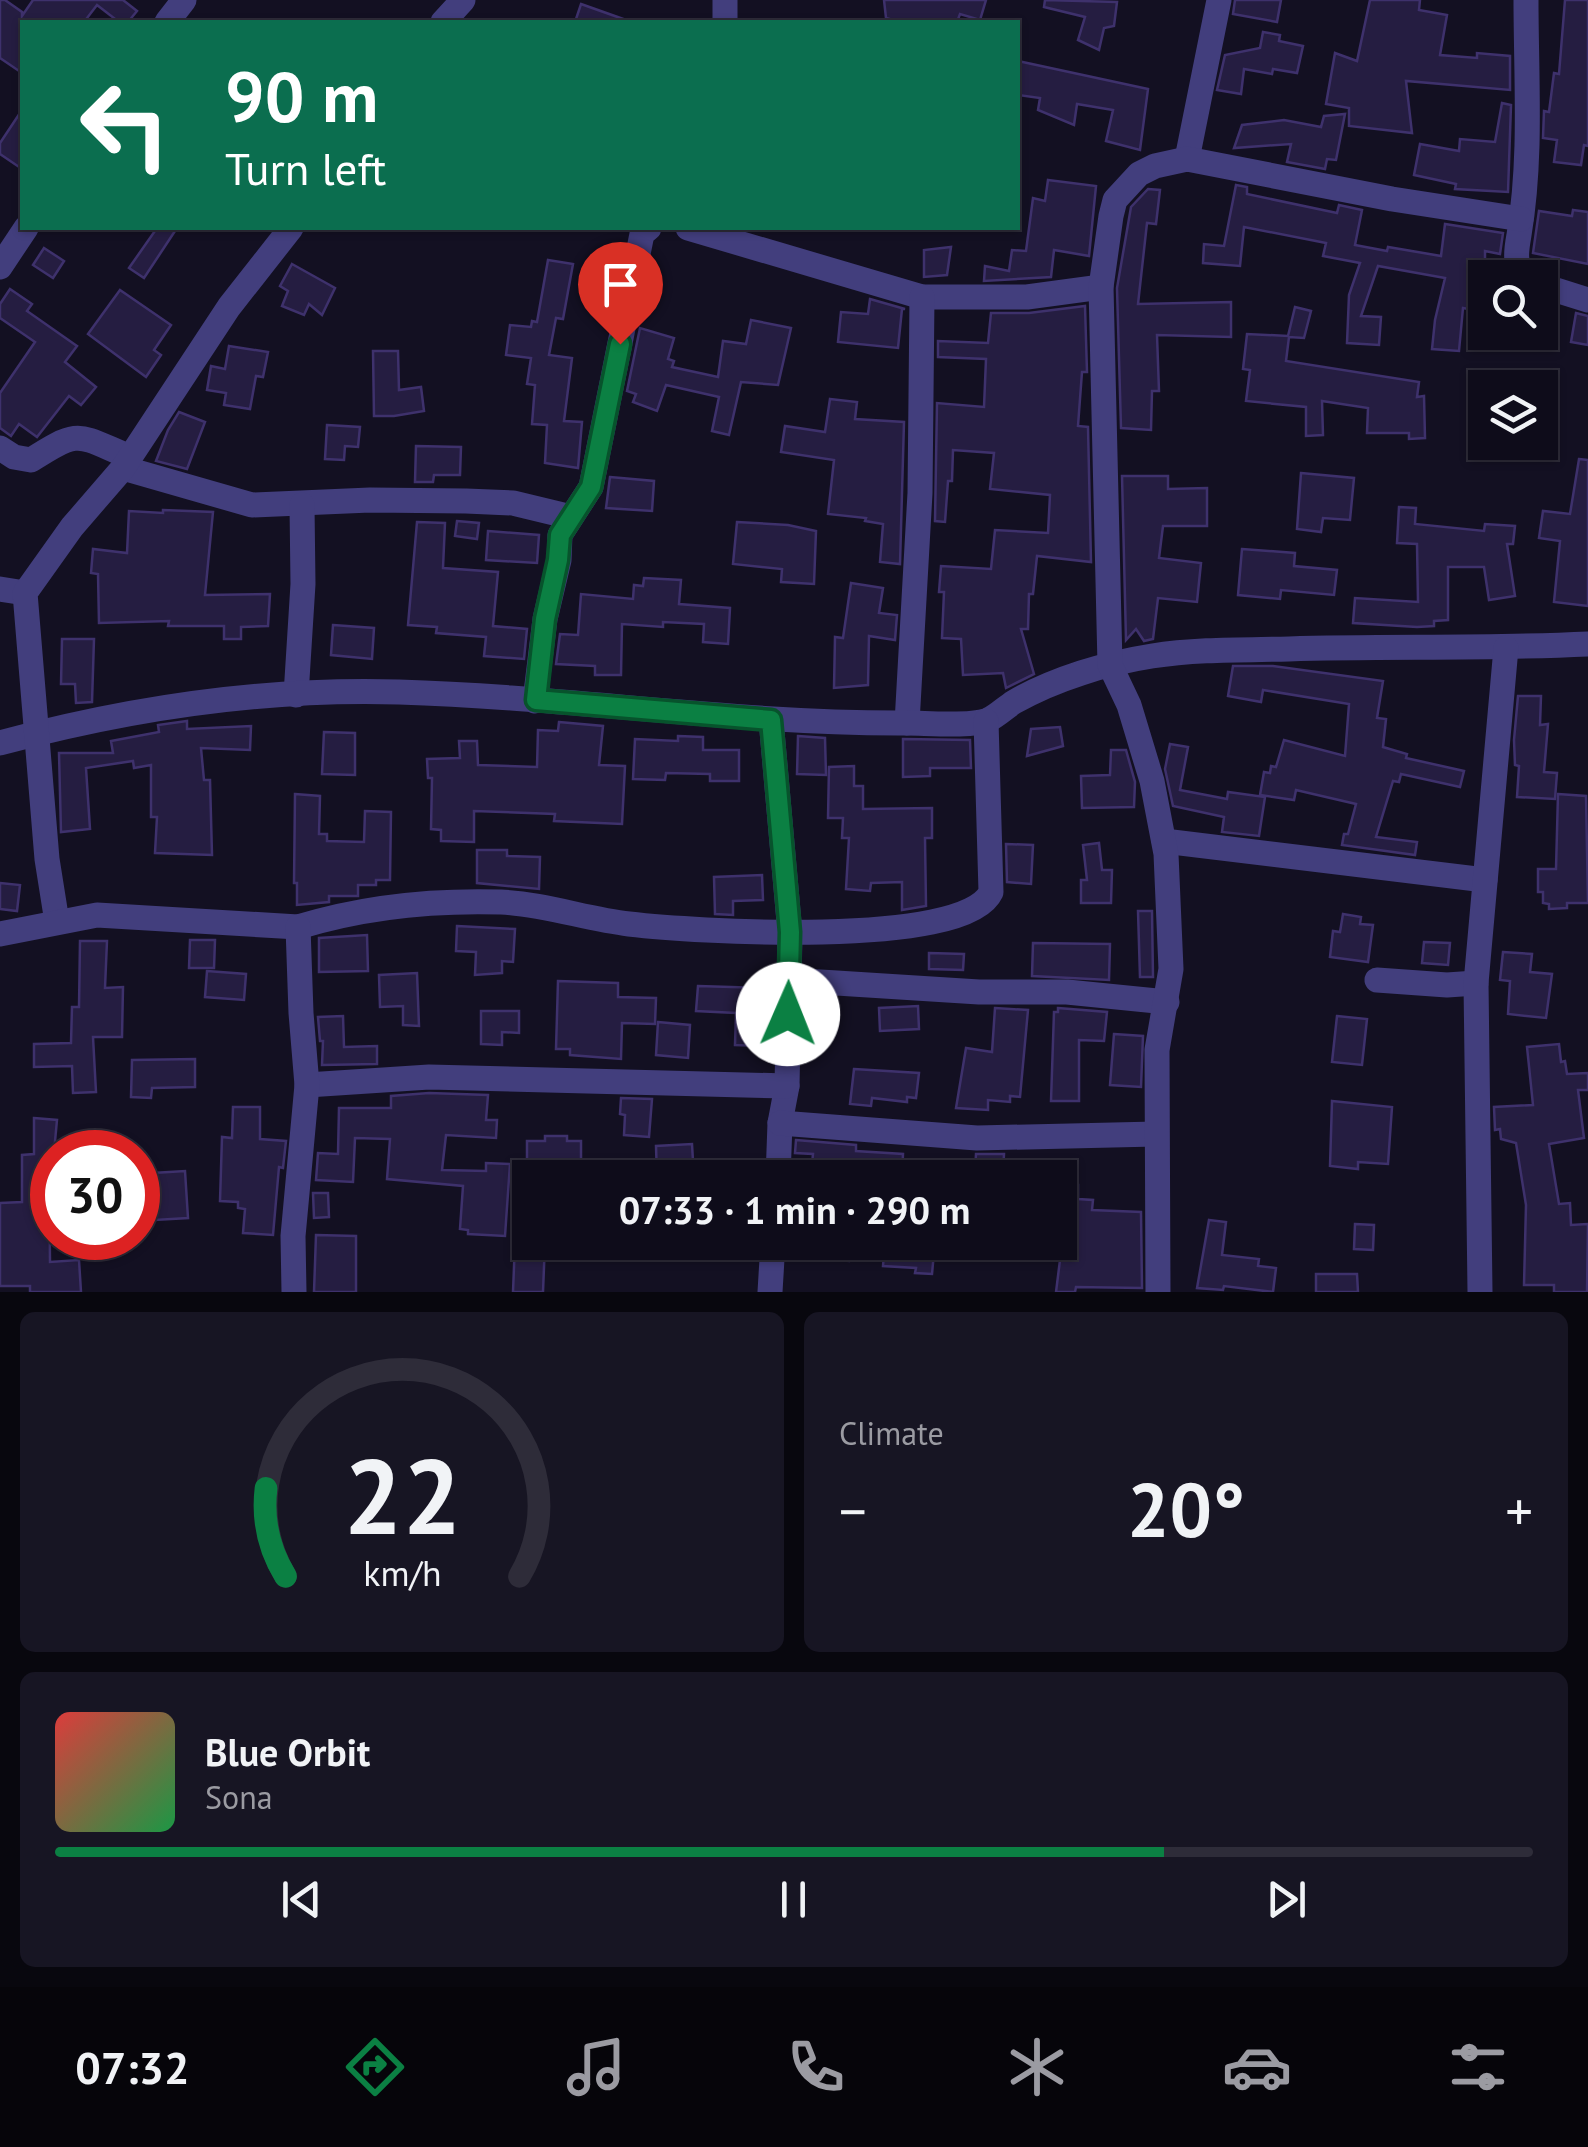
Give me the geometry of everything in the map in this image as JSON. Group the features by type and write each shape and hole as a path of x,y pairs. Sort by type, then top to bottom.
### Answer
{"street":[{"path":"445,20 463,0"},
{"path":"1187,159 1219,0"},
{"path":"1516,260 1528,172 1526,0"},
{"path":"1158,1292 1157,1050 1171,969 1164,840 1130,705 1110,665 1101,287 1115,200 1138,174 1187,159 1521,219"},
{"path":"0,267 25,230"},
{"path":"57,922 36,733 12,591 127,462 229,307 290,230"},
{"path":"536,700 560,535 591,487 642,234 647,230"},
{"path":"695,230 922,297 1027,296 1101,287"},
{"path":"1558,291 1588,300"},
{"path":"907,724 920,493 922,297"},
{"path":"0,448 14,457 31,460 64,438 76,436 127,462 252,505 466,501 513,503 570,516"},
{"path":"296,695 303,584 302,505"},
{"path":"0,743 143,711 220,700 399,692 771,720 907,724 986,721 1014,702 1110,665 1194,651 1588,644"},
{"path":"1480,1292 1476,983 1506,648"},
{"path":"771,720 790,932 787,1086 779,1160"},
{"path":"0,934 97,915 298,927 424,903 462,902 508,902 646,926 790,932 898,927 974,910 987,901 992,881 986,721"},
{"path":"1164,840 1485,880"},
{"path":"294,1292 293,1236 307,1084 298,927"},
{"path":"789,980 962,992 1067,992 1167,1002"},
{"path":"1378,980 1476,983"},
{"path":"307,1084 429,1076 787,1086"},
{"path":"780,1123 977,1138 1156,1134"},
{"path":"770,1292 772,1260"}],"building":[{"path":"0,0 22,12 22,16 33,0 123,0 137,11 130,20 116,20 97,5 86,20 20,20 20,72 0,58"},
{"path":"884,0 986,0 980,20 960,14 958,20 886,18"},
{"path":"1045,0 1117,2 1114,26 1104,28 1099,50 1078,40 1085,17 1044,7"},
{"path":"1235,0 1281,0 1277,22 1233,14"},
{"path":"1370,0 1420,0 1419,10 1447,15 1440,55 1510,56 1510,90 1406,81 1412,133 1349,126 1349,108 1326,104 1335,53 1357,61"},
{"path":"1565,0 1588,0 1588,146 1584,145 1581,165 1554,162 1557,140 1543,138 1544,111 1549,112 1554,73 1559,74"},
{"path":"581,4 626,20 576,20"},
{"path":"1263,32 1280,35 1279,41 1303,46 1297,73 1244,69 1241,94 1217,90 1225,55 1260,48"},
{"path":"1020,61 1148,89 1140,150 1106,141 1113,110 1077,104 1074,125 1038,110 1040,98 1020,95"},
{"path":"1502,103 1511,105 1508,192 1455,189 1456,184 1414,175 1420,144 1459,151 1460,139 1495,142"},
{"path":"20,113 20,168 0,154 0,143"},
{"path":"1345,114 1336,160 1327,159 1325,169 1287,162 1291,144 1234,148 1242,125 1284,120 1321,127 1324,116"},
{"path":"1048,180 1096,186 1089,256 1054,250 1051,277 984,281 985,266 1009,271 1012,250 1026,251 1033,198 1045,201"},
{"path":"1236,185 1247,187 1247,194 1337,213 1339,205 1362,210 1355,245 1387,251 1388,247 1441,256 1445,224 1503,233 1500,254 1485,251 1485,260 1468,260 1468,309 1463,308 1459,351 1432,349 1445,278 1378,266 1361,316 1381,317 1379,345 1347,343 1349,295 1360,263 1323,256 1326,243 1244,227 1240,266 1203,263 1204,244 1224,246"},
{"path":"1148,189 1160,190 1156,224 1147,223 1138,304 1231,302 1231,337 1157,335 1159,391 1152,391 1151,430 1121,428 1117,288 1131,207"},
{"path":"1573,210 1588,212 1588,264 1533,253 1539,211 1572,216"},
{"path":"156,230 176,230 144,278 129,268"},
{"path":"951,247 947,275 924,277 924,250"},
{"path":"44,248 64,261 53,278 33,265"},
{"path":"548,260 573,264 563,319 556,318 549,355 572,358 564,421 582,422 578,468 545,463 547,425 532,424 535,385 527,384 531,358 506,355 510,325 531,327 532,321 537,322"},
{"path":"292,264 335,288 322,315 309,304 304,315 282,306 288,291 280,286"},
{"path":"10,289 32,304 27,311 77,346 65,362 96,387 81,405 69,396 37,437 19,424 11,436 0,428 0,393 35,342 0,318 0,304"},
{"path":"120,290 171,325 154,350 161,355 146,377 88,334"},
{"path":"870,299 905,309 898,348 838,342 841,312 868,314"},
{"path":"1085,306 1087,372 1082,372 1078,426 1088,427 1091,562 1037,556 1033,594 1029,594 1028,629 1021,629 1034,674 1006,688 1003,673 963,675 961,639 942,638 941,566 991,569 995,530 1048,533 1050,495 990,489 994,453 953,450 945,522 935,521 937,403 984,407 986,359 938,357 938,341 988,343 991,313"},
{"path":"1295,307 1311,311 1304,338 1289,337 1286,361 1419,382 1417,397 1424,396 1425,438 1409,439 1409,433 1367,433 1368,408 1322,401 1323,435 1306,436 1306,407 1246,401 1250,370 1243,369 1247,334 1288,336"},
{"path":"1576,313 1588,316 1588,345 1571,342"},
{"path":"751,320 791,328 778,385 741,382 729,435 712,431 719,397 666,385 657,411 633,402 636,394 627,391 640,328 674,338 668,359 674,361 672,367 718,377 723,341 746,344"},
{"path":"229,346 268,352 263,377 256,376 250,409 224,405 226,393 207,390 211,366 225,369"},
{"path":"373,351 398,351 399,390 421,387 424,411 374,416"},
{"path":"830,399 857,402 855,419 904,422 900,564 880,562 883,524 828,514 834,460 781,452 785,426 825,432"},
{"path":"179,412 205,422 187,469 156,461"},
{"path":"327,425 360,427 358,447 345,446 344,460 325,459"},
{"path":"416,446 461,447 460,475 434,475 433,482 415,482"},
{"path":"1579,459 1588,460 1588,606 1554,602 1560,541 1539,538 1543,511 1570,514"},
{"path":"1301,473 1354,478 1350,520 1323,518 1321,532 1297,529"},
{"path":"1122,476 1168,476 1168,489 1207,488 1207,526 1163,526 1159,558 1201,563 1197,602 1158,598 1153,639 1144,641 1136,629 1126,640"},
{"path":"610,477 654,481 652,511 606,508"},
{"path":"1399,507 1416,508 1415,524 1484,531 1485,524 1515,526 1513,544 1507,544 1515,596 1489,600 1484,567 1448,567 1448,620 1417,627 1353,623 1355,598 1418,602 1417,544 1397,543"},
{"path":"129,511 213,512 205,595 270,594 268,626 241,627 241,639 224,639 224,626 168,626 169,621 99,623 98,574 91,573 93,549 127,553"},
{"path":"457,521 479,523 477,539 455,536"},
{"path":"417,522 445,523 443,568 498,572 493,626 527,629 524,659 484,656 486,637 436,633 437,627 408,625"},
{"path":"737,522 816,531 814,584 781,582 782,569 733,564"},
{"path":"488,531 539,535 537,563 486,560"},
{"path":"1242,549 1295,553 1294,566 1337,570 1334,595 1281,590 1280,599 1238,595"},
{"path":"644,578 681,580 679,604 730,608 728,644 703,642 704,624 622,624 621,675 595,675 595,666 556,664 560,634 578,635 581,594 633,599 634,585 643,586"},
{"path":"851,583 883,588 879,613 897,615 895,640 869,636 868,685 834,688 835,637 843,638"},
{"path":"333,625 374,628 372,659 331,655"},
{"path":"62,639 94,639 92,702 76,703 75,684 61,684"},
{"path":"1233,666 1273,666 1383,681 1377,718 1386,719 1383,747 1407,754 1406,758 1464,771 1460,787 1401,774 1399,782 1393,781 1376,837 1417,842 1415,855 1342,845 1356,804 1296,790 1294,800 1260,795 1264,772 1270,773 1271,766 1276,767 1284,740 1345,756 1349,704 1263,690 1261,702 1228,696"},
{"path":"1518,696 1541,696 1540,725 1548,724 1544,772 1557,773 1555,799 1517,797 1519,766 1515,765 1514,740"},
{"path":"187,721 187,729 251,726 250,750 201,748 204,780 210,780 212,855 155,853 157,817 151,817 151,765 134,768 133,761 86,768 90,829 61,832 59,753 113,753 111,741 159,732 158,725"},
{"path":"559,722 603,726 599,765 625,766 622,824 554,821 555,814 474,811 474,842 441,841 441,830 431,829 432,778 428,778 427,759 460,758 459,741 477,741 478,765 537,767 538,730 558,731"},
{"path":"1060,727 1063,746 1027,756 1031,729"},
{"path":"324,732 355,733 355,775 322,774"},
{"path":"678,736 703,737 703,750 739,750 739,781 710,781 710,774 666,773 665,780 633,779 635,739 678,741"},
{"path":"798,736 825,738 826,775 797,774"},
{"path":"903,739 970,740 971,768 930,768 930,776 903,777"},
{"path":"1170,744 1188,747 1180,790 1227,799 1228,792 1265,797 1259,836 1222,832 1224,817 1173,806 1165,769"},
{"path":"1111,750 1126,750 1135,782 1134,807 1082,808 1081,776 1110,775"},
{"path":"854,766 854,786 863,786 863,809 932,808 932,838 925,838 926,906 902,910 902,882 871,883 870,891 846,889 849,838 842,838 843,818 828,818 829,767"},
{"path":"295,794 320,796 319,834 327,834 327,841 364,842 365,811 391,812 390,880 358,885 358,896 329,896 329,902 297,905"},
{"path":"1558,794 1586,796 1588,903 1567,903 1567,908 1549,909 1549,904 1543,903 1543,892 1538,892 1538,869 1556,869"},
{"path":"1099,843 1102,870 1112,870 1111,903 1081,903 1081,880 1087,880 1083,845"},
{"path":"1006,844 1033,845 1031,884 1007,882"},
{"path":"477,850 507,850 507,856 540,857 539,889 477,883"},
{"path":"762,875 763,900 733,901 733,915 715,914 714,877"},
{"path":"0,883 20,885 17,911 0,909"},
{"path":"1138,911 1152,911 1153,977 1140,977"},
{"path":"1343,914 1361,917 1360,924 1373,925 1368,962 1330,957 1333,931 1340,932"},
{"path":"457,926 515,929 513,962 502,961 502,973 475,975 476,952 456,951"},
{"path":"367,935 368,971 319,972 319,938"},
{"path":"190,940 215,940 214,968 189,968"},
{"path":"80,941 107,941 105,988 123,987 122,1037 93,1037 96,1092 73,1093 72,1066 34,1067 34,1044 71,1043 72,1007 79,1007"},
{"path":"1424,942 1450,943 1448,965 1422,963"},
{"path":"1033,943 1110,944 1109,980 1032,976"},
{"path":"1503,952 1532,954 1530,972 1552,974 1546,1018 1508,1014 1510,981 1500,980"},
{"path":"929,953 964,954 963,970 929,969"},
{"path":"207,971 246,974 244,1000 205,997"},
{"path":"417,973 419,1026 403,1025 403,1006 380,1007 379,975"},
{"path":"558,981 618,983 618,997 656,998 655,1024 622,1023 621,1059 570,1055 570,1049 556,1049"},
{"path":"698,986 764,988 761,1046 735,1045 736,1013 696,1011"},
{"path":"918,1006 919,1029 880,1031 879,1008"},
{"path":"995,1008 1028,1010 1020,1097 1010,1096 1010,1102 988,1100 988,1110 956,1108 966,1048 992,1052"},
{"path":"1058,1008 1107,1012 1104,1041 1079,1040 1079,1101 1051,1101 1054,1012"},
{"path":"481,1011 519,1011 519,1033 502,1032 502,1045 481,1044"},
{"path":"343,1016 344,1047 377,1046 377,1064 322,1065 318,1017"},
{"path":"1337,1016 1367,1019 1362,1065 1332,1062"},
{"path":"658,1022 690,1025 688,1058 656,1055"},
{"path":"1114,1034 1143,1036 1141,1087 1110,1085"},
{"path":"1559,1044 1567,1074 1588,1073 1588,1090 1578,1090 1584,1138 1549,1144 1559,1204 1570,1203 1571,1225 1588,1224 1587,1292 1554,1292 1554,1285 1524,1285 1526,1205 1516,1143 1501,1139 1500,1129 1495,1130 1494,1107 1533,1105 1527,1047"},
{"path":"195,1059 195,1087 152,1088 151,1098 131,1097 132,1060"},
{"path":"854,1069 919,1073 916,1098 907,1097 907,1102 872,1098 871,1106 850,1104"},
{"path":"488,1095 486,1120 497,1120 496,1138 446,1135 442,1170 486,1171 486,1163 510,1164 505,1236 468,1234 468,1230 460,1229 463,1186 387,1179 390,1139 355,1138 353,1182 316,1180 318,1153 338,1154 339,1108 391,1108 391,1096"},
{"path":"621,1098 652,1099 649,1137 624,1135"},
{"path":"1332,1101 1392,1107 1388,1164 1358,1162 1358,1169 1330,1166"},
{"path":"233,1107 260,1107 260,1139 286,1141 283,1168 279,1167 273,1235 243,1233 245,1209 238,1208 238,1202 220,1201 222,1137 232,1138"},
{"path":"34,1118 57,1120 56,1130 34,1130"},
{"path":"545,1136 567,1136 567,1141 581,1141 581,1160 527,1160 527,1141 545,1141"},
{"path":"796,1140 856,1145 856,1151 903,1154 903,1160 812,1160 813,1154 795,1153"},
{"path":"692,1144 693,1160 656,1160 656,1146"},
{"path":"30,1154 30,1260 79,1260 81,1292 30,1292 30,1286 0,1286 0,1203 22,1202 22,1155"},
{"path":"976,1154 1004,1154 1004,1160 976,1160"},
{"path":"185,1171 188,1218 160,1220 160,1173"},
{"path":"1077,1185 1078,1199 1093,1200 1092,1210 1141,1212 1142,1288 1076,1287 1075,1292 1056,1292 1060,1260 1077,1260"},
{"path":"313,1193 328,1193 329,1217 314,1218"},
{"path":"1209,1220 1226,1222 1222,1255 1259,1259 1258,1266 1276,1268 1273,1292 1224,1286 1223,1290 1197,1288"},
{"path":"1355,1224 1374,1225 1373,1250 1354,1249"},
{"path":"316,1235 356,1236 356,1292 314,1292"},
{"path":"514,1260 544,1260 543,1292 513,1292"},
{"path":"884,1260 933,1260 932,1274 915,1273 916,1268 883,1266"},
{"path":"1316,1274 1357,1274 1358,1292 1316,1292"}],"route":[{"path":"620,344 591,487 560,535 536,700 771,720 790,932 788,1014"}]}
